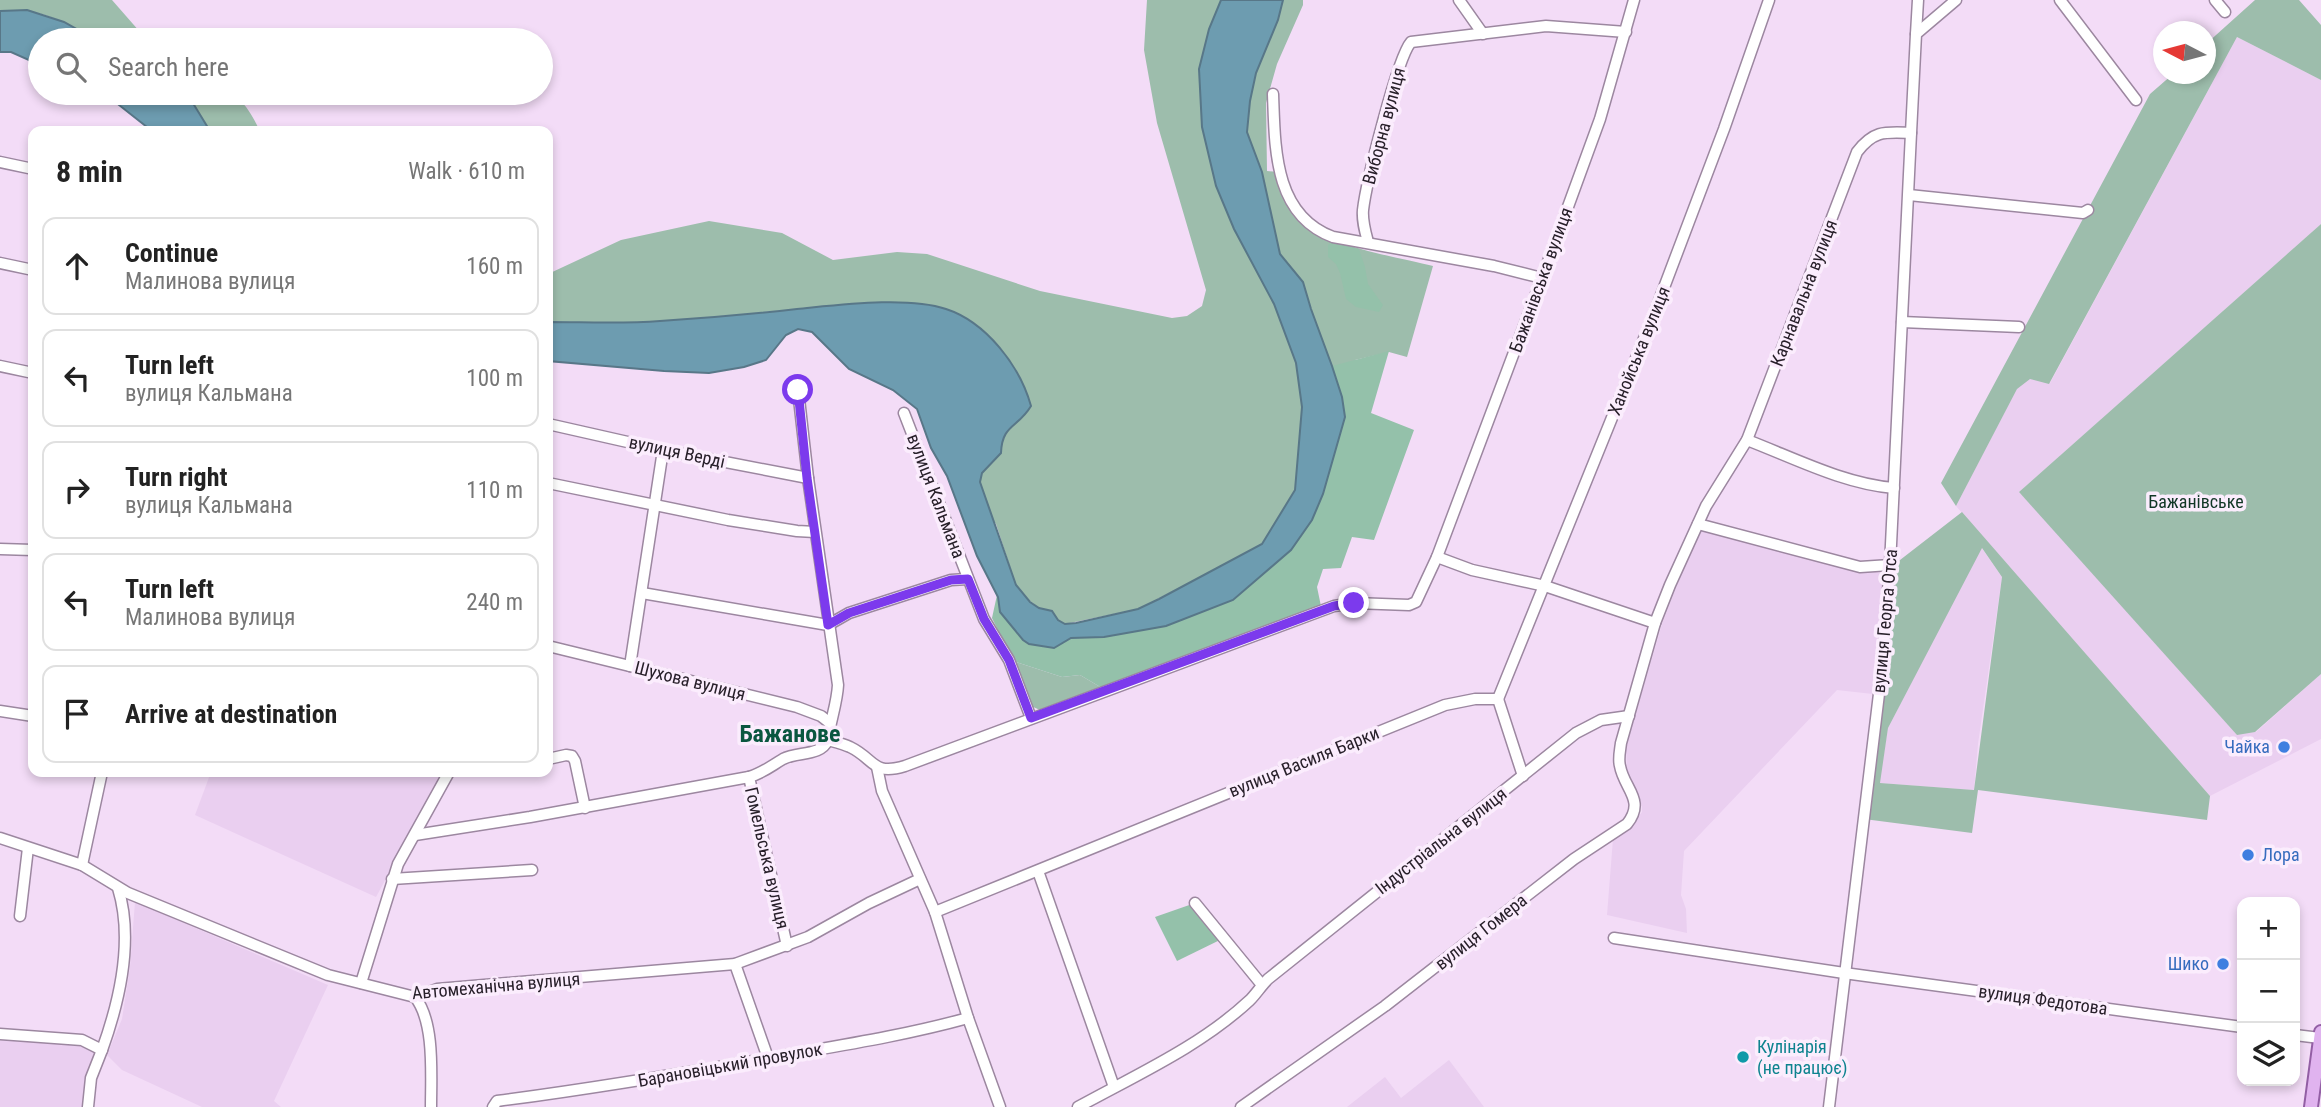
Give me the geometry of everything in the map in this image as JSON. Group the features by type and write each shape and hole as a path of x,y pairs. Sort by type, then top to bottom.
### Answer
{"main road":[{"path":"2311,1107 2321,1032"}],"street":[{"path":"1459,0 1483,34"},
{"name":"Бажанівська вулиця","path":"877,767 891,770 905,766 1334,606 1354,603 1409,605 1416,602 1437,557 1600,119 1634,0"},
{"name":"Ханойська вулиця","path":"1499,699 1654,314 1724,130 1769,0"},
{"path":"1911,133 1918,0"},
{"path":"1916,34 1956,0"},
{"path":"2060,0 2136,100"},
{"path":"2215,0 2225,12"},
{"name":"Виборна вулиця","path":"1368,242 1363,227 1363,212 1368,182 1407,47 1414,41 1546,26 1575,26 1626,32"},
{"path":"1273,94 1275,144 1286,191 1292,206 1306,223 1333,237 1494,266 1542,278"},
{"name":"Карнавальна вулиця","path":"1655,623 1706,506 1747,440 1857,152 1881,133 1911,133"},
{"name":"вулиця Георга Отса","path":"1829,1107 1882,669 1890,565 1911,133"},
{"path":"0,162 28,168"},
{"path":"1909,195 2083,213 2088,210"},
{"path":"0,263 28,269"},
{"path":"1902,322 2019,327"},
{"path":"0,366 28,372"},
{"path":"798,390 807,478 838,685 838,700 830,723 828,740 851,747 877,767 882,791 935,912 968,1018 1000,1107"},
{"name":"вулиця Кальмана","path":"904,413 984,619 1009,660 1031,718"},
{"name":"вулиця Верді","path":"553,425 807,478"},
{"path":"1747,440 1876,487 1894,488"},
{"path":"630,666 663,450"},
{"path":"553,484 655,506 797,531 815,531"},
{"path":"1698,523 1854,565 1890,565"},
{"path":"0,549 28,550"},
{"path":"1437,557 1472,570 1545,586 1655,623"},
{"name":"вулиця Кальмана","path":"828,625 849,613 951,580 968,579"},
{"path":"642,593 828,625"},
{"name":"вулиця Гомера","path":"1241,1107 1395,999 1565,866 1627,824 1635,810 1619,763 1621,743 1655,623"},
{"name":"Шухова вулиця","path":"553,647 797,707 821,716 830,723"},
{"name":"вулиця Василя Барки","path":"935,912 1445,705 1475,699 1499,699"},
{"path":"1499,699 1523,776"},
{"path":"0,711 28,715"},
{"name":"Індустріальна вулиця","path":"1078,1107 1166,1060 1206,1033 1250,1000 1262,985 1587,727 1601,720 1629,716"},
{"name":"Гомельська вулиця","path":"787,946 748,777 762,774 784,759 814,752 828,740"},
{"path":"553,758 572,756 585,808"},
{"path":"82,865 101,777"},
{"path":"361,983 405,849 447,777"},
{"path":"415,835 585,808 748,777"},
{"name":"Автомеханічна вулиця","path":"0,838 82,865 118,888 328,975 415,997 437,989 735,964 808,937 869,903 920,879"},
{"path":"20,916 28,848"},
{"path":"393,879 532,870"},
{"path":"1038,871 1114,1087"},
{"path":"88,1107 91,1078 116,1012 121,976 125,910 118,888"},
{"path":"1195,903 1262,985"},
{"name":"вулиця Федотова","path":"1614,938 1844,973 2237,1026"},
{"path":"735,964 768,1058"},
{"path":"415,997 426,1018 431,1107"},
{"name":"Барановіцький провулок","path":"493,1107 497,1101 632,1082 924,1030 968,1018"},
{"path":"0,1034 82,1040 102,1050"},
{"path":"2300,1036 2320,1038"}],"shaded area":[{"path":"2237,37 2321,80 2321,224 2019,492 2256,732 2321,674 2321,739 2210,796 1956,506 2017,388 2030,378 2050,383 2212,84 2216,84 2216,76"},
{"path":"1699,528 1884,574 1873,694 1837,690 1684,851 1681,895 1686,909 1687,933 1607,915 1613,839 1627,831 1642,812 1627,770 1626,747 1662,624"},
{"path":"1981,547 2002,577 1974,790 1879,783 1888,728"},
{"path":"209,777 441,777 376,897 195,815"},
{"path":"135,902 328,985 274,1101 281,1107 202,1107 122,1070 107,1055 122,1019 130,967"},
{"path":"0,1034 54,1037 102,1050 88,1107 0,1107"},
{"path":"1449,1060 1484,1107 1347,1107 1385,1077 1401,1098"}],"green space":[{"path":"0,0 112,0 136,28 75,28 27,10 0,11"},
{"path":"1147,0 1303,0 1277,64 1266,103 1267,171 1278,172 1292,213 1306,227 1360,249 1433,266 1407,357 1389,352 1355,360 1352,514 1222,566 1138,609 1065,624 1058,620 1052,611 1039,608 1030,601 1016,585 996,524 988,513 969,442 810,308 656,322 553,322 553,272 621,240 709,221 782,233 833,260 897,252 927,254 1040,291 1172,318 1187,316 1202,306 1206,290 1157,123 1144,50","holes":["1252,262 1303,282 1311,309 1274,304"]},
{"path":"2255,0 2299,0 2321,25 2321,80 2237,37 2216,76 2216,35"},
{"path":"2162,84 2212,84 2049,384 2030,379 2017,389 1956,506 1941,483 2150,94"},
{"path":"194,105 244,105 257,126 207,126"},
{"name":"Бажанівське","path":"2321,224 2321,674 2255,732 2237,735 2019,492"},
{"path":"1333,242 1359,249 1368,284 1383,305 1379,312 1356,307 1346,299 1340,273 1336,264 1328,257 1328,245"},
{"path":"1389,351 1371,413 1414,430 1374,540 1352,537 1341,568 1323,569 1317,587 1322,611 1102,688 1080,675 1062,677 1013,661 992,618 997,595 1000,612 1023,640 1054,648 1071,638 1104,637 1166,626 1233,600 1259,577 1342,397 1332,366"},
{"path":"1962,512 2210,796 2207,820 1978,790 1972,833 1864,819 1890,565","holes":["1982,548 2002,577 1974,790 1880,783 1888,728"]},
{"path":"1013,661 1062,677 1080,675 1102,688 1040,710 1031,706"},
{"path":"1195,903 1224,938 1177,961 1155,917"}],"water":[{"path":"1221,0 1283,0 1278,20 1256,73 1247,132 1262,172 1280,254 1303,282 1342,397 1345,417 1323,494 1312,520 1291,550 1233,600 1166,626 1104,637 1071,638 1054,648 1029,644 1000,612 998,597 977,556 947,476 931,448 917,409 893,390 849,369 812,332 798,329 786,335 766,360 709,373 553,361 553,322 646,322 893,302 946,309 975,324 999,347 1019,376 1031,406 1008,431 1001,453 982,473 980,482 1016,585 1030,602 1039,608 1052,611 1058,620 1065,624 1138,609 1159,599 1262,544 1295,490 1302,407 1296,363 1274,304 1234,229 1216,186 1202,127 1199,69 1209,29"},
{"path":"27,10 75,28 28,28 28,60 11,52 0,52 0,11"},
{"path":"119,105 194,105 207,126 146,126"}],"place":[{"name":"Чайка","path":"2284,747"},
{"name":"Лора","path":"2248,855"},
{"name":"Шико","path":"2223,964"},
{"name":"Кулінарія (не працює)","path":"1743,1057"}],"district":[{"name":"Бажанове","path":"790,734"}],"route":[{"path":"798,390 807,478 828,625 849,613 951,580 968,579 984,619 1009,660 1031,718 1334,606 1354,603"}]}
